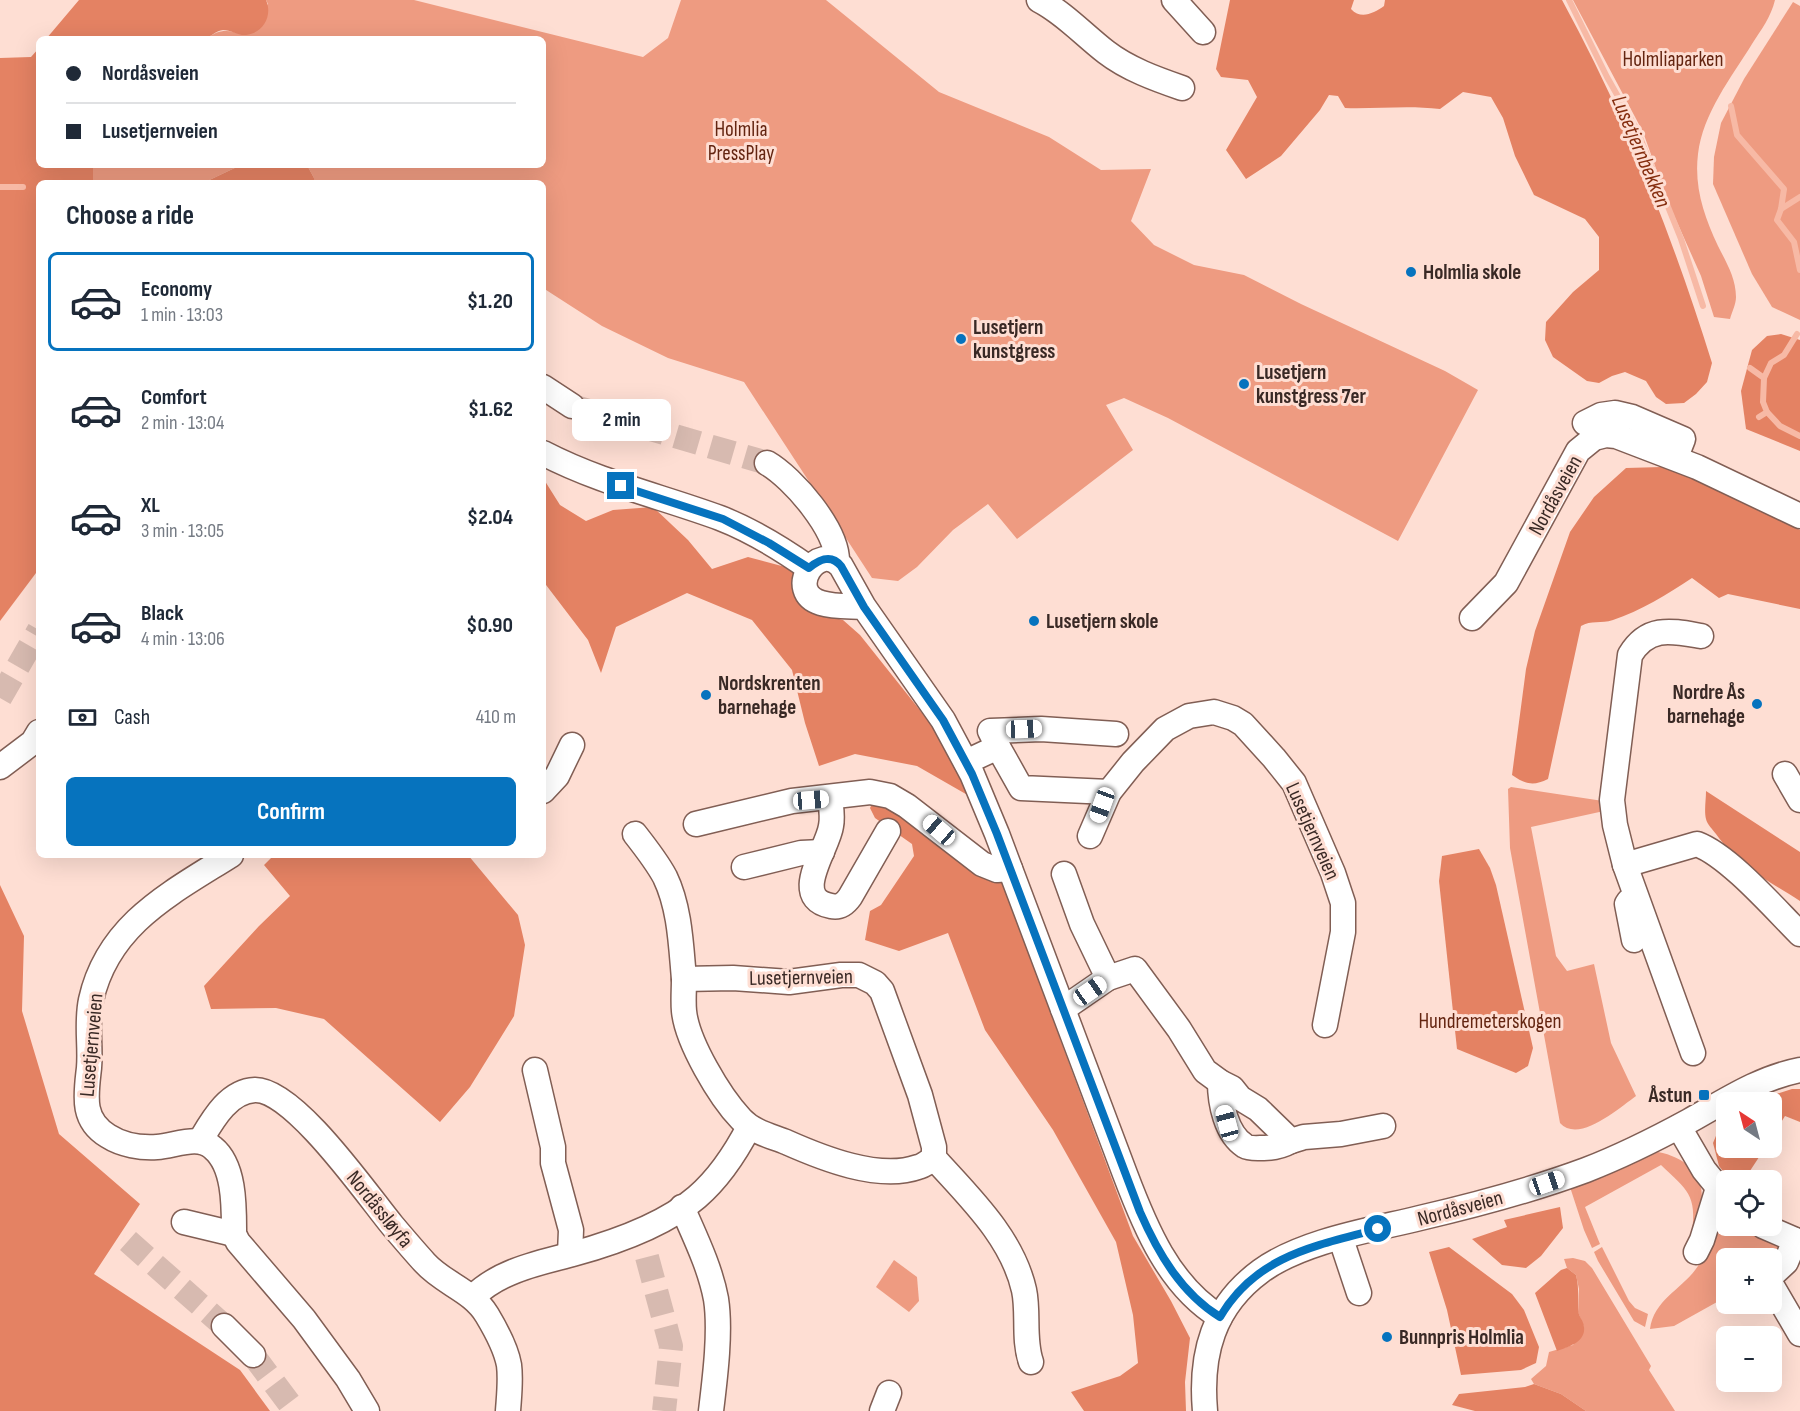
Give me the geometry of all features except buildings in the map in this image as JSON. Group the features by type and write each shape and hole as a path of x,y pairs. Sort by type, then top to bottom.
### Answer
{"street":[{"path":"1039,0 1108,54 1127,53 1142,73 1182,88"},
{"path":"1174,0 1203,32"},
{"path":"546,389 572,406"},
{"path":"1585,423 1608,413 1632,417 1683,439 1676,457"},
{"name":"Nordåsveien","path":"1472,618 1506,583 1567,468 1585,444 1598,436 1611,435 1676,457 1800,516"},
{"path":"546,455 570,467 602,479 723,519 769,543 809,568"},
{"path":"767,463 788,480 820,518 835,545 837,562"},
{"path":"864,607 822,603 814,600 805,589 806,574 809,568 822,559 832,559 837,562 864,607 933,705 966,762 987,809 1132,1193 1156,1245 1189,1293 1208,1310 1220,1317"},
{"path":"1693,1053 1625,865 1615,825 1612,800 1630,655 1635,646 1649,635 1672,631 1701,636"},
{"name":"Lusetjernveien","path":"1090,836 1109,792 1165,729 1181,719 1205,713 1223,714 1233,718 1255,737 1294,783 1344,903 1343,932 1325,1025"},
{"path":"1109,792 1021,788 990,731 1041,729 1116,734"},
{"path":"0,767 36,742"},
{"path":"546,787 556,776 572,745"},
{"path":"966,762 999,747"},
{"path":"1785,774 1800,800"},
{"path":"696,824 792,801 830,798 861,792 890,796 926,818 976,860 996,870 1010,869"},
{"path":"830,798 831,826 811,882 813,893 827,906 836,907 844,904 850,897 888,831"},
{"path":"635,834 666,880 676,914 684,979 684,1013 697,1049 735,1112 749,1127 816,1155 856,1166 887,1171 904,1170 920,1167 934,1158 990,1223 1011,1256 1019,1273 1027,1304 1028,1349 1031,1362"},
{"path":"1625,865 1696,844 1707,848 1746,880 1800,934"},
{"path":"744,867 801,853 822,852"},
{"name":"Lusetjernveien","path":"200,1141 157,1147 135,1145 110,1138 90,1118 86,1103 90,1055 90,1010 94,990 106,960 125,931 152,907 226,858"},
{"path":"1064,874 1082,924 1108,978"},
{"path":"1634,940 1627,903 1635,893"},
{"path":"1063,1009 1108,978 1135,969 1179,1029 1205,1071 1232,1088 1240,1098 1258,1110 1291,1141"},
{"name":"Lusetjernveien","path":"684,979 733,978 789,982 859,975 876,983 884,997 914,1078 934,1147 934,1158"},
{"path":"535,1070 553,1147 553,1163 572,1230 570,1254"},
{"name":"Nordåsveien","path":"1205,1411 1204,1381 1207,1350 1220,1317 1238,1292 1260,1272 1292,1254 1557,1180 1638,1148 1754,1084 1800,1070"},
{"path":"1220,1082 1220,1095 1227,1123 1247,1147 1271,1148 1304,1137 1341,1134 1383,1126"},
{"name":"Nordåssløyfa","path":"200,1141 211,1120 225,1105 238,1095 255,1090 273,1096 308,1124 355,1176 391,1224 432,1270 473,1297 493,1326 506,1355 509,1366 508,1411"},
{"path":"473,1297 496,1279 539,1262 614,1242 642,1230 682,1207 697,1197 715,1178 741,1143 749,1127"},
{"path":"1678,1127 1698,1161 1716,1184"},
{"path":"200,1141 216,1150 226,1166 234,1234 238,1242 250,1259 304,1319 348,1379 367,1411"},
{"path":"1696,1252 1716,1206"},
{"path":"682,1207 708,1270 716,1302 717,1337 711,1411"},
{"path":"184,1222 234,1234"},
{"path":"1782,1234 1797,1241 1782,1266"},
{"path":"1341,1239 1359,1293"},
{"path":"1782,1303 1800,1334"},
{"path":"224,1326 253,1355"}],"green space":[{"path":"79,0 266,0 268,6 267,18 262,27 246,35 223,30 210,36 49,36"},
{"name":"Holmlia PressPlay","path":"266,0 414,0 643,57 668,38 681,0 826,0 939,92 1049,137 1101,170 1151,169 1131,221 1154,245 1194,265 1244,275 1445,371 1478,390 1398,541 1168,418 1124,398 1106,405 1133,450 1017,539 988,504 953,530 917,567 898,581 872,578 744,382 668,358 602,326 546,290 546,180 314,180 309,168 546,168 546,36 211,36 225,31 245,35 268,4"},
{"path":"1230,0 1354,0 1351,9 1363,15 1384,6 1385,0 1562,0 1607,88 1664,224 1712,363 1707,382 1684,403 1666,404 1656,397 1646,381 1625,372 1599,383 1587,381 1553,357 1545,340 1546,322 1573,292 1599,270 1599,237 1585,219 1534,195 1515,156 1503,118 1491,97 1463,92 1440,109 1345,108 1338,96 1329,95 1320,110 1281,156 1246,179 1226,150 1257,97 1248,80 1221,77 1216,69"},
{"name":"Holmliaparken","path":"1573,0 1775,0 1765,23 1712,110 1698,154 1697,178 1701,201 1708,224 1730,270 1736,290 1736,300 1730,319 1714,317 1701,276 1668,202 1643,132"},
{"path":"1793,2 1800,6 1800,320 1772,307 1752,274 1713,184 1714,157 1721,123 1744,79"},
{"path":"36,51 36,168 93,168 93,180 36,180 36,573 0,621 0,58 31,57"},
{"path":"93,168 235,168 209,180 93,180"},
{"path":"235,168 309,168 314,178 314,180 209,180"},
{"path":"1781,334 1800,340 1800,451 1746,429 1741,391 1752,350 1767,336"},
{"path":"1662,467 1733,494 1800,530 1800,609 1728,594 1719,598 1692,578 1633,612 1613,620 1581,626 1548,779 1538,783 1522,781 1512,775 1526,669 1535,631 1570,532 1594,497 1626,468"},
{"path":"546,483 560,505 586,521 613,510 653,507 688,540 712,569 748,557 793,569 794,589 823,615 843,620 860,635 919,709 949,749 971,797 917,766 855,754 819,766 805,723 792,670 752,620 687,593 616,627 601,673 588,640 546,585"},
{"path":"1511,787 1603,801 1604,811 1531,827 1556,956 1567,971 1594,964 1611,1043 1636,1096 1588,1127 1568,1128 1560,1123 1510,848 1508,789"},
{"path":"1706,791 1800,852 1800,901 1755,872 1725,846 1707,821"},
{"path":"873,802 919,822 998,871 1133,1236 1190,1338 1185,1382 1186,1411 1084,1411 1071,1392 1120,1376 1138,1363 1133,1315 1116,1242 1053,1130 985,1030 948,933 899,951 865,940 870,911 881,905 914,856 912,844 875,818 870,808"},
{"name":"Hundremeterskogen","path":"1479,849 1490,868 1496,885 1533,1048 1528,1066 1516,1073 1457,1049 1439,881 1442,856"},
{"path":"271,858 470,858 518,915 525,945 514,1016 470,1087 440,1122 324,1019 276,1008 211,1009 204,986 290,896 264,865"},
{"path":"0,885 24,936 22,1011 59,1134 140,1204 94,1274 240,1370 270,1411 0,1411"},
{"path":"1800,1089 1800,1122 1785,1116 1782,1121 1782,1092"},
{"path":"1716,1136 1716,1154 1713,1143"},
{"path":"1658,1152 1684,1162 1699,1181 1702,1204 1692,1233 1693,1209 1688,1194 1684,1187 1661,1165 1585,1207 1600,1244 1592,1248 1570,1187 1619,1170"},
{"path":"1717,1158 1758,1158 1751,1170 1722,1170"},
{"path":"1560,1207 1563,1228 1541,1256 1526,1268 1502,1265 1472,1239 1507,1227 1504,1220"},
{"path":"1716,1228 1716,1236 1764,1236 1776,1243 1779,1248 1716,1248 1716,1303 1674,1326 1650,1329 1657,1310 1692,1274 1709,1246"},
{"path":"1449,1247 1512,1294 1524,1310 1539,1347 1536,1363 1521,1370 1461,1375 1447,1310 1429,1252"},
{"path":"1602,1247 1629,1301 1635,1308 1648,1314 1645,1327 1634,1321 1598,1261 1594,1252"},
{"path":"1573,1258 1585,1261 1592,1268 1651,1366 1649,1370 1675,1411 1586,1411 1561,1394 1534,1384 1531,1379 1546,1366 1549,1352 1573,1345 1584,1327 1578,1312 1579,1289 1576,1275 1567,1268 1564,1259"},
{"path":"894,1260 917,1277 919,1301 909,1312 876,1287"},
{"path":"1567,1268 1576,1275 1578,1312 1584,1325 1584,1332 1575,1343 1557,1351 1535,1293 1561,1270"},
{"path":"1534,1384 1561,1394 1586,1411 1475,1411 1452,1405 1459,1394"}],"waterway":[{"name":"Lusetjernbekken","path":"1569,0 1607,77 1637,130 1681,239 1703,306"},
{"path":"1731,106 1737,135 1784,189 1777,220 1794,242 1800,270"},
{"name":"Lusetjernbekken","path":"0,187 23,187"},
{"path":"1781,209 1800,197"},
{"path":"1764,378 1771,363 1784,355 1797,334"},
{"name":"Lusetjernbekken","path":"1750,368 1764,378 1763,402 1767,412 1759,417"},
{"path":"1767,412 1780,426 1800,436"}],"tunnel":[{"path":"572,406 767,463"},
{"path":"0,698 36,635"},
{"path":"128,1241 224,1326"},
{"path":"647,1257 671,1346 664,1411"},
{"path":"253,1355 295,1411"}],"place":[{"name":"Holmlia skole","path":"1411,272"},
{"name":"Lusetjern kunstgress","path":"961,339"},
{"name":"Lusetjern kunstgress 7er","path":"1244,384"},
{"name":"Lusetjern skole","path":"1034,621"},
{"name":"Nordskrenten barnehage","path":"706,695"},
{"name":"Nordre Ås barnehage","path":"1757,704"},
{"name":"Åstun","path":"1704,1095"},
{"name":"Bunnpris Holmlia","path":"1387,1337"}],"route":[{"path":"621,486 723,519 769,543 809,568 822,559 832,559 841,566 864,607 943,720 972,774 997,834 1140,1212 1167,1263 1197,1301 1220,1317 1238,1292 1260,1272 1276,1262 1320,1244 1378,1229"}]}
